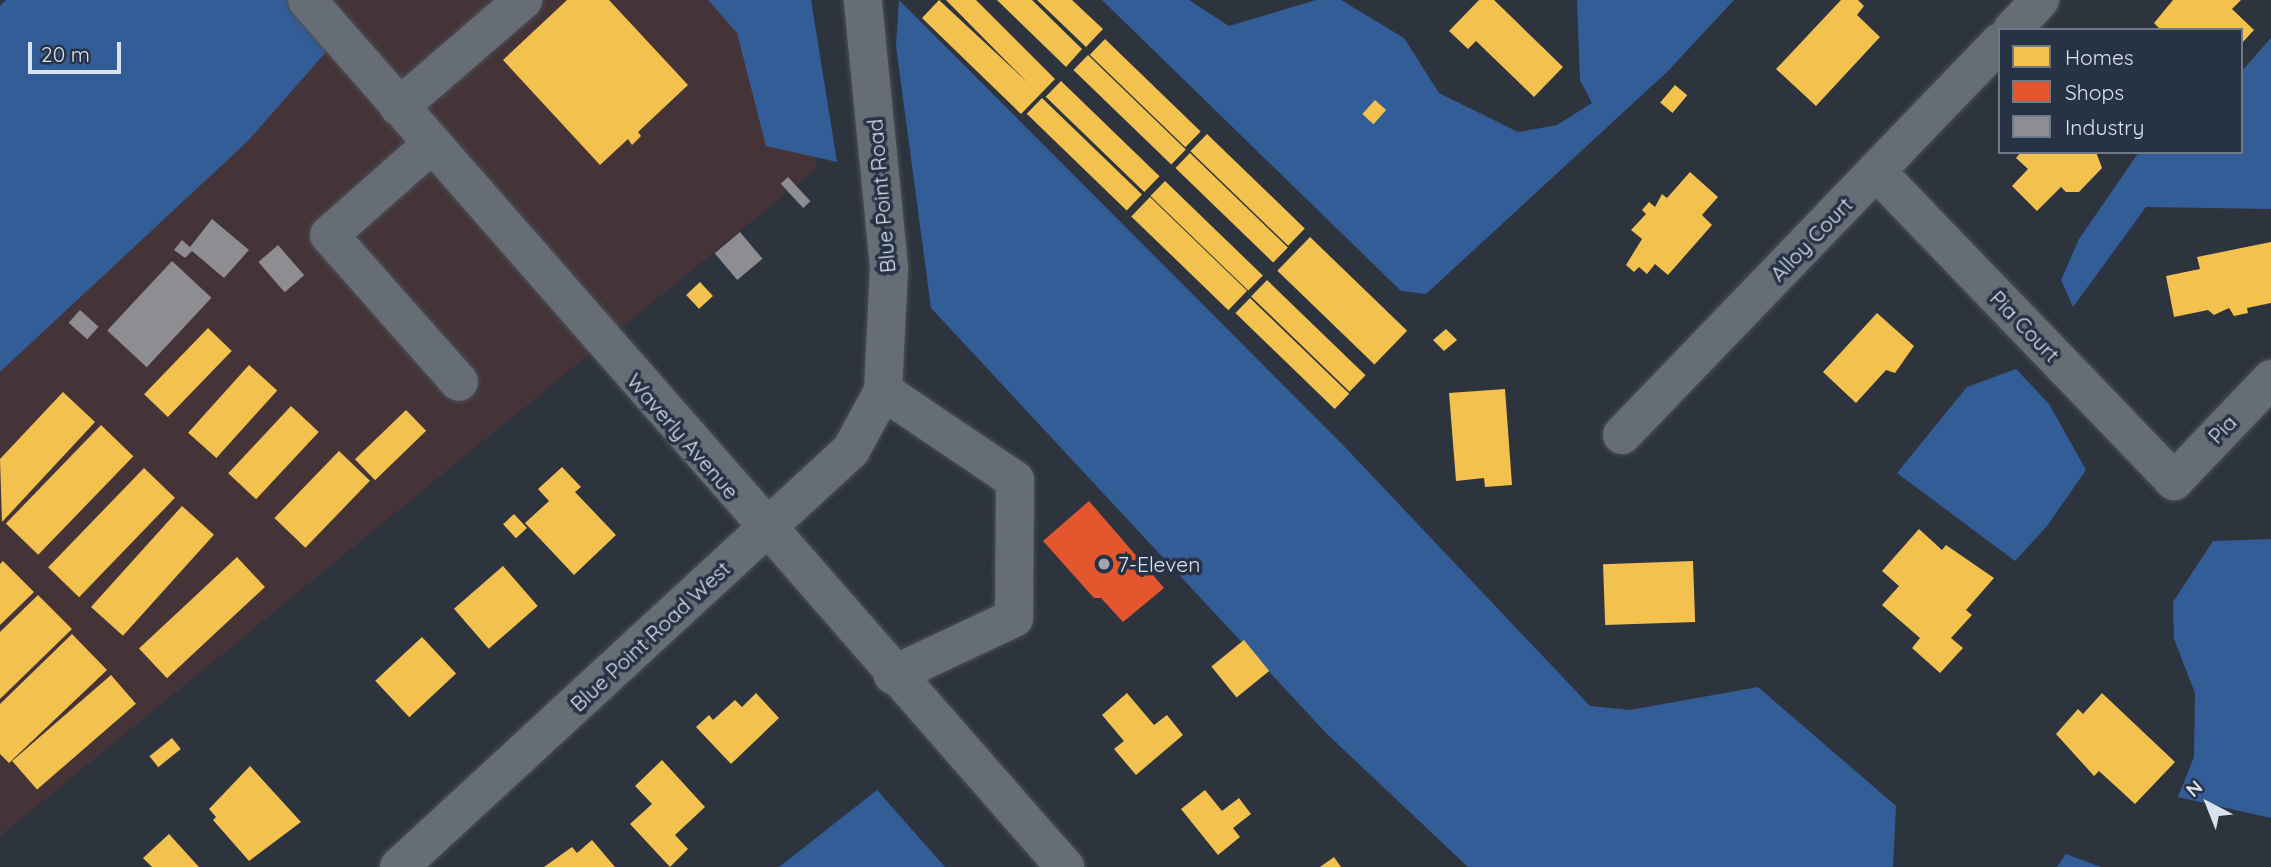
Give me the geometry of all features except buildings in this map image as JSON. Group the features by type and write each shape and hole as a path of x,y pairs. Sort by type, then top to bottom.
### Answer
{"street":[{"name":"Waverly Avenue","path":"307,0 893,675 1065,867"},
{"path":"400,107 523,0"},
{"name":"Blue Point Road","path":"863,0 889,267 883,391"},
{"path":"2013,28 2040,0"},
{"name":"Alloy Court","path":"1622,435 1998,44"},
{"path":"432,144 329,235 459,382"},
{"name":"Pia Court","path":"1876,171 2174,481"},
{"name":"Pia","path":"2174,481 2271,379"},
{"path":"883,391 1015,480 1014,618 893,675"},
{"name":"Blue Point Road West","path":"400,867 851,450 883,391"}],"shaded area":[{"path":"6,0 307,0 339,37 248,141 0,372 0,6"},
{"path":"307,0 789,0 817,168 0,836 0,372 248,141 339,37"},
{"path":"708,0 811,0 837,162 766,146 737,33"},
{"path":"899,0 1342,444 1590,706 1630,710 1758,687 1896,806 1893,867 1468,867 1327,734 931,308 896,46"},
{"path":"1102,0 1189,0 1229,26 1316,0 1341,0 1404,38 1439,93 1518,132 1557,125 1592,103 1580,80 1577,0 1734,0 1667,72 1426,294 1401,291"},
{"path":"2271,38 2271,209 2146,207 2073,307 2061,280 2079,239 2138,154 2243,154 2243,70"},
{"path":"2016,369 2049,404 2086,470 2047,526 2015,561 1897,473 1967,387"},
{"path":"2271,539 2271,818 2178,797 2194,757 2195,693 2174,639 2173,602 2213,541"},
{"path":"877,790 945,867 779,867"},
{"path":"2066,854 2101,867 2057,867"}],"place":[{"name":"7-Eleven","path":"1104,564"}]}
